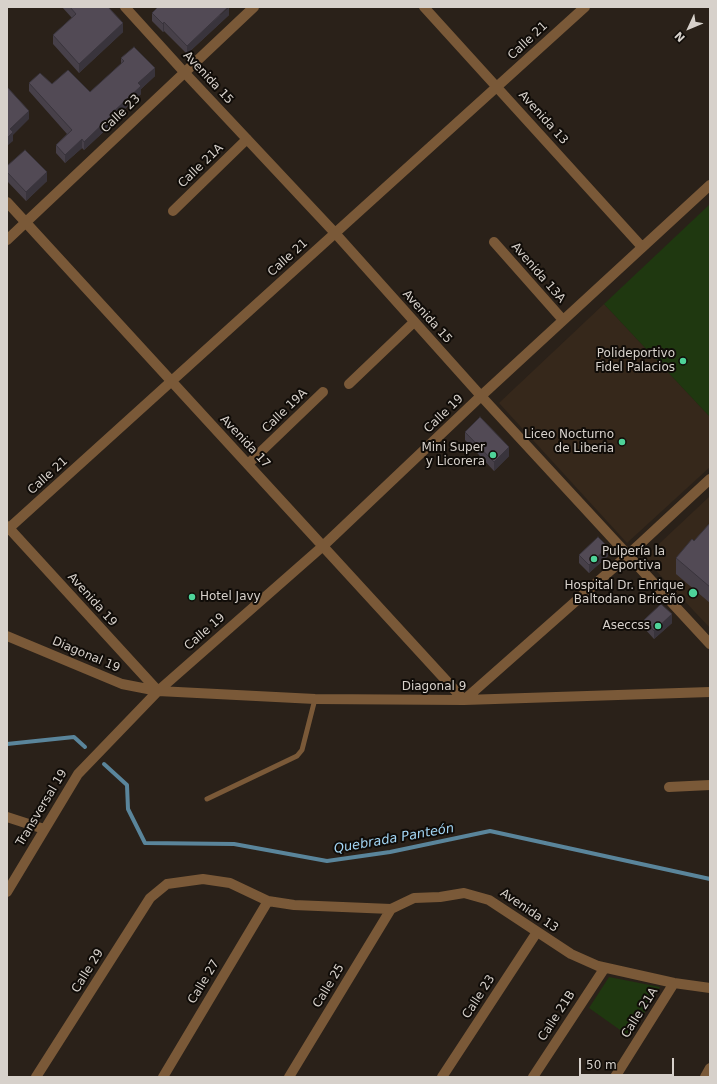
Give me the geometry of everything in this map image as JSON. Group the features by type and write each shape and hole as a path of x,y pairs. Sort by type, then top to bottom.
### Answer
{"street":[{"name":"Avenida 15","path":"125,7 335,233 480,396 710,644"},
{"name":"Calle 23","path":"7,240 254,7"},
{"name":"Avenida 13","path":"424,7 642,247"},
{"name":"Calle 21","path":"8,528 584,7"},
{"name":"Calle 21A","path":"173,211 247,140"},
{"name":"Calle 19","path":"158,691 323,546 480,396 710,185"},
{"name":"Avenida 17","path":"7,202 464,700"},
{"name":"Avenida 13A","path":"494,242 563,320"},
{"path":"350,384 414,322"},
{"name":"Calle 19A","path":"248,464 323,392"},
{"path":"464,700 628,555 710,479"},
{"name":"Avenida 19","path":"8,528 158,691"},
{"name":"Diagonal 19","path":"7,636 122,684 158,691"},
{"name":"Diagonal 9","path":"158,691 315,700 464,700 710,692"},
{"name":"Transversal 19","path":"7,892 78,774 158,691"},
{"path":"669,787 710,785"},
{"path":"7,817 44,829"},
{"name":"Avenida 13","path":"167,884 203,879 230,883 268,901 294,905 391,909 414,898 464,894 489,900 571,954 604,968 674,983 710,988"},
{"name":"Calle 29","path":"36,1077 150,898 167,884"},
{"name":"Calle 27","path":"163,1077 268,901"},
{"name":"Calle 25","path":"289,1077 391,909"},
{"name":"Calle 23","path":"442,1077 537,932"},
{"name":"Calle 21B","path":"533,1077 604,968"},
{"name":"Calle 21A","path":"615,1077 674,983"},
{"path":"704,1077 710,1068"}],"lane":[{"path":"207,799 297,756 302,750 315,700"}],"shaded area":[{"name":"Liceo Nocturno de Liberia","path":"604,304 710,417 710,467 627,543 499,403"},
{"name":"Hospital Dr. Enrique Baltodano Briceño","path":"710,496 710,628 644,558"}],"green space":[{"name":"Polideportivo Fidel Palacios","path":"710,204 710,417 604,304"},
{"path":"609,977 660,987 630,1037 589,1008"}],"building":[{"path":"70,7 108,7 123,23 79,64 53,35 76,14"},
{"path":"158,7 228,7 187,46 164,22 163,24 152,13"},
{"path":"134,47 155,68 138,83 141,86 111,114 112,115 84,142 82,139 65,155 56,145 72,130 29,83 40,73 52,84 68,70 90,92 124,61 121,58"},
{"path":"7,87 29,111 10,129 13,132 7,138"},
{"path":"25,150 47,172 26,192 7,172 7,166"},
{"path":"480,417 509,447 494,462 465,432"},
{"path":"710,523 710,587 676,558 692,539 694,541"},
{"path":"598,537 608,547 589,565 579,555"},
{"path":"661,604 672,614 654,631 644,620"}],"waterway":[{"name":"Quebrada Panteón","path":"7,744 74,737 85,747"},
{"name":"Quebrada Panteón","path":"104,764 127,785 128,809 145,843 234,844 327,861 390,852 490,831 710,879"}],"place":[{"name":"Polideportivo Fidel Palacios","path":"683,361"},
{"name":"Liceo Nocturno de Liberia","path":"622,442"},
{"name":"Mini Super y Licorera","path":"493,455"},
{"name":"Pulpería la Deportiva","path":"594,559"},
{"name":"Hospital Dr. Enrique Baltodano Briceño","path":"693,593"},
{"name":"Hotel Javy","path":"192,597"},
{"name":"Aseccss","path":"658,626"}]}
